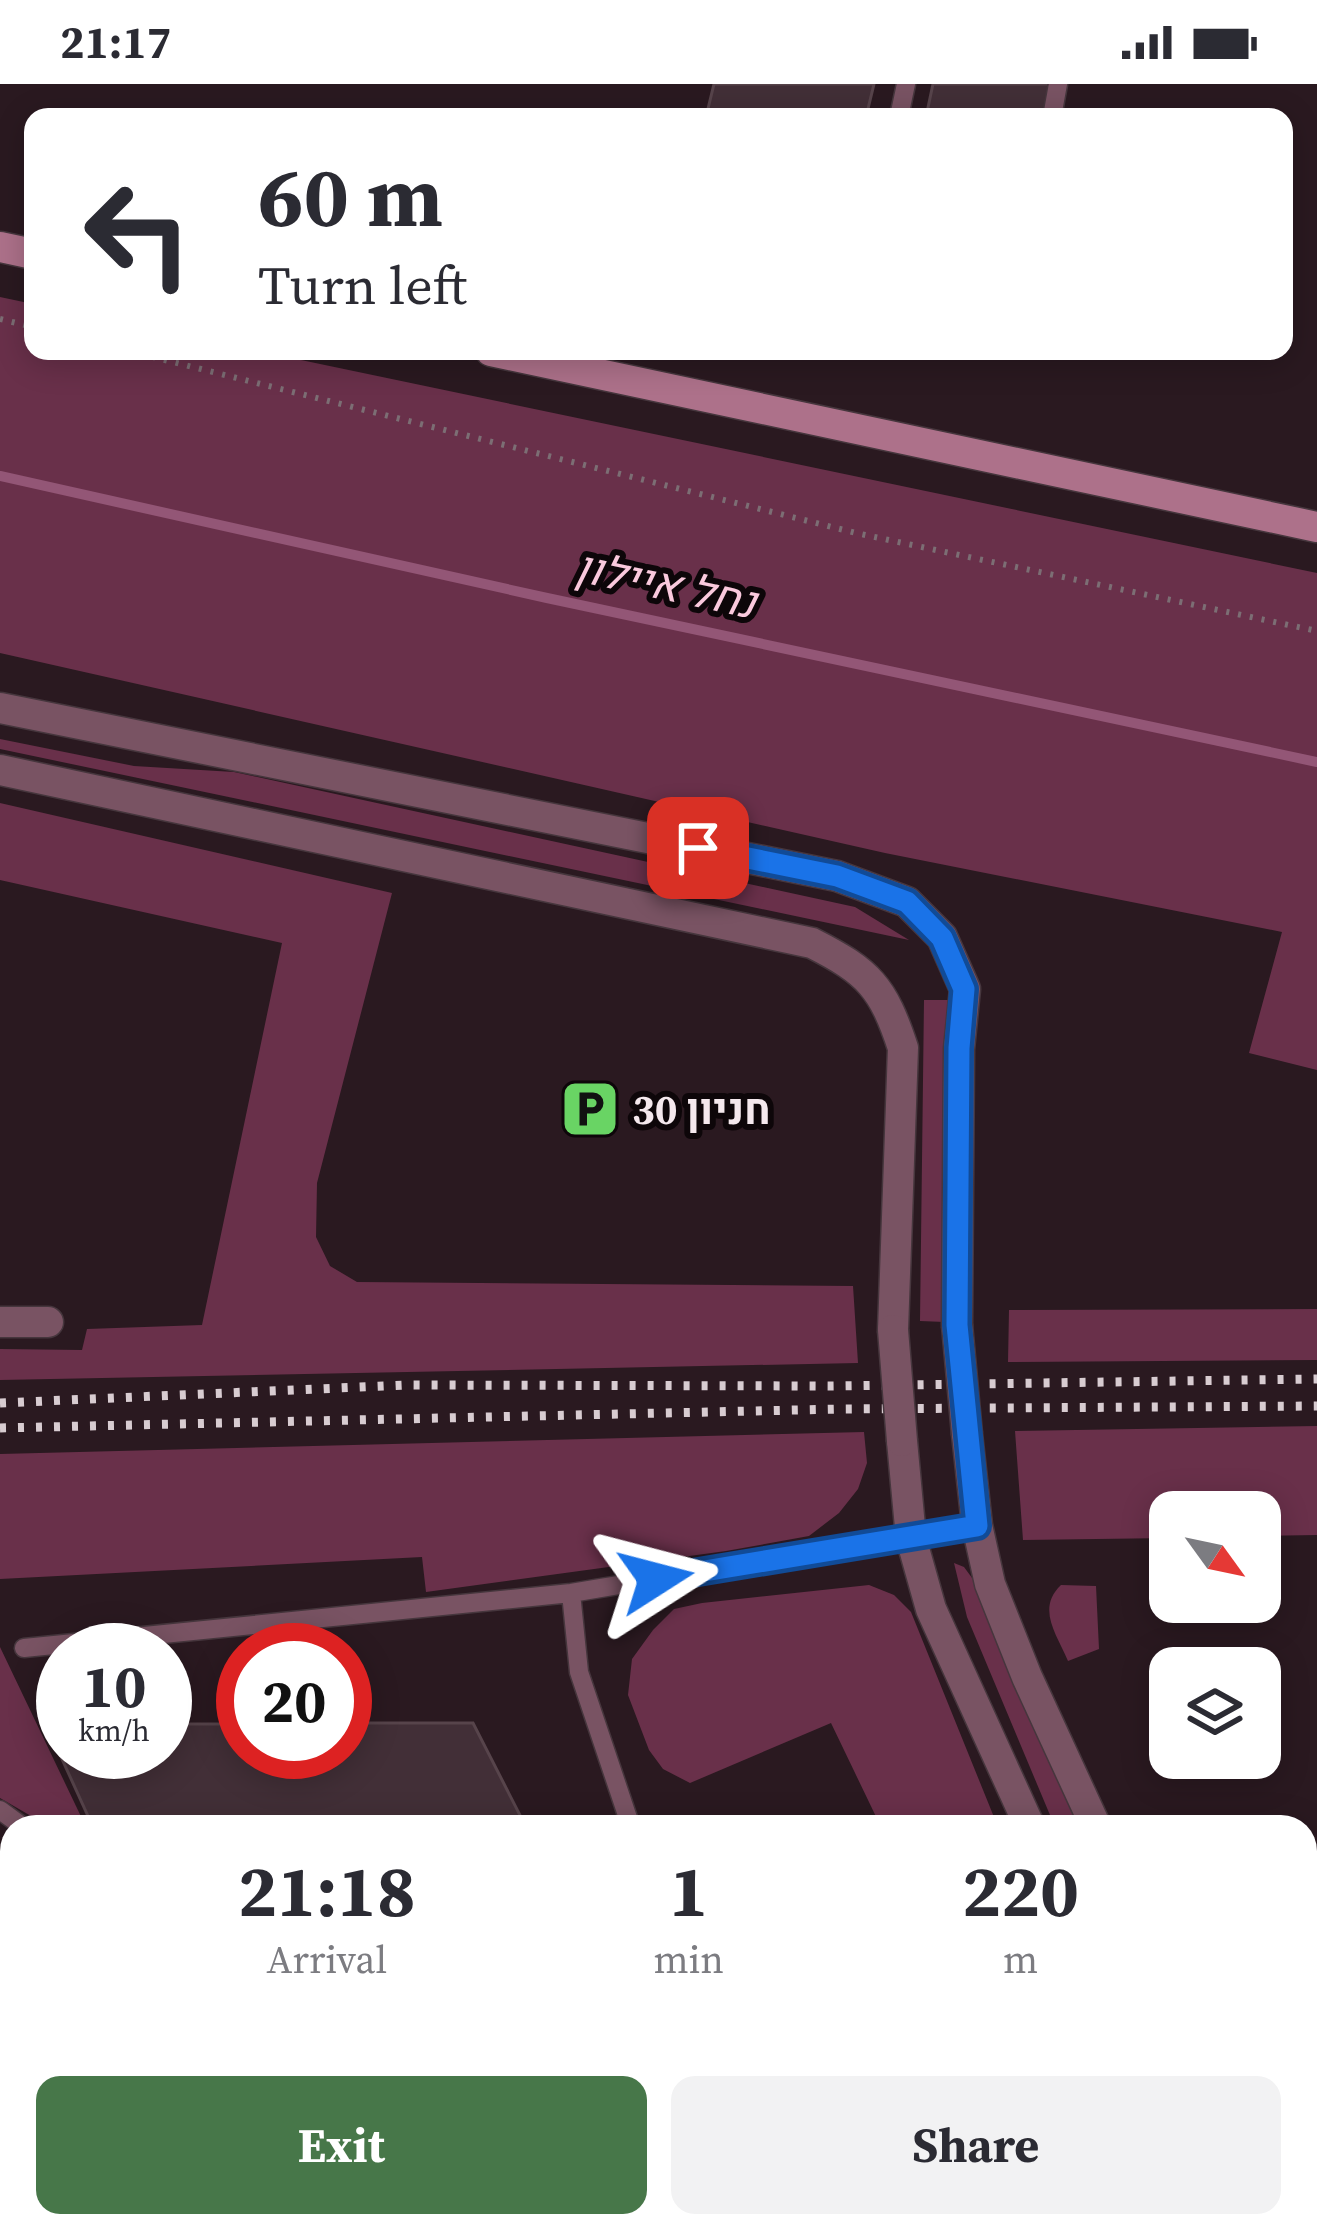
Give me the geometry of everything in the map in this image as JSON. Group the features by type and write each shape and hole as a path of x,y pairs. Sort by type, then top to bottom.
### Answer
{"main road":[{"path":"533,360 1317,527"}],"street":[{"path":"0,708 837,876 907,902 942,938 964,989 959,1048 957,1325 977,1526 989,1584 1090,1815"},
{"path":"0,770 812,944 850,963 877,988 891,1010 903,1048 893,1330 911,1538 931,1609 1025,1815"},
{"path":"0,1322 48,1322"}],"lane":[{"path":"24,1648 571,1593 977,1526"},
{"path":"571,1593 579,1672 627,1815"}],"path":[{"path":"165,360 856,533 1317,631"}],"shaded area":[{"path":"0,297 24,302 24,360 301,360 1317,573 1317,1070 1249,1053 1282,932 885,853 0,653"},
{"path":"0,739 134,766 234,772 855,907 909,940 0,749"},
{"path":"0,803 392,893 317,1183 316,1237 330,1266 357,1282 853,1286 858,1363 0,1380 0,1349 82,1350 87,1329 202,1325 282,943 0,880"},
{"path":"924,1000 950,1000 945,1322 920,1321"},
{"path":"1317,1309 1317,1360 1008,1362 1009,1310"},
{"path":"1317,1426 1317,1535 1281,1536 1281,1491 1149,1491 1149,1538 1023,1540 1015,1431"},
{"path":"864,1432 867,1463 858,1489 839,1513 809,1536 726,1551 426,1592 422,1557 0,1579 0,1454"},
{"path":"954,1563 964,1567 975,1582 1082,1815 1050,1815 967,1617"},
{"path":"869,1585 894,1595 911,1612 993,1815 875,1815 831,1723 690,1783 663,1769 649,1750 628,1695 632,1659 674,1609"},
{"path":"1061,1585 1096,1586 1099,1649 1068,1661 1049,1612"},
{"path":"0,1647 36,1722 36,1779 63,1779 80,1815 29,1815 0,1798"}],"building":[{"path":"714,84 874,84 868,108 708,108"},
{"path":"933,84 1052,84 1046,108 928,108"},
{"path":"372,1723 473,1723 520,1815 88,1815 71,1779 192,1779 192,1724 216,1724 216,1779 372,1779"}],"waterway":[{"name":"נחל איילון","path":"0,476 1317,762"}],"railway":[{"path":"0,1403 406,1385 833,1386 1317,1379"},
{"path":"0,1428 841,1409 1317,1406"}],"place":[{"name":"חניון 30","path":"590,1109"}],"route":[{"path":"656,1579 977,1526 957,1325 959,1048 964,989 942,938 907,902 837,876 698,848"}]}
